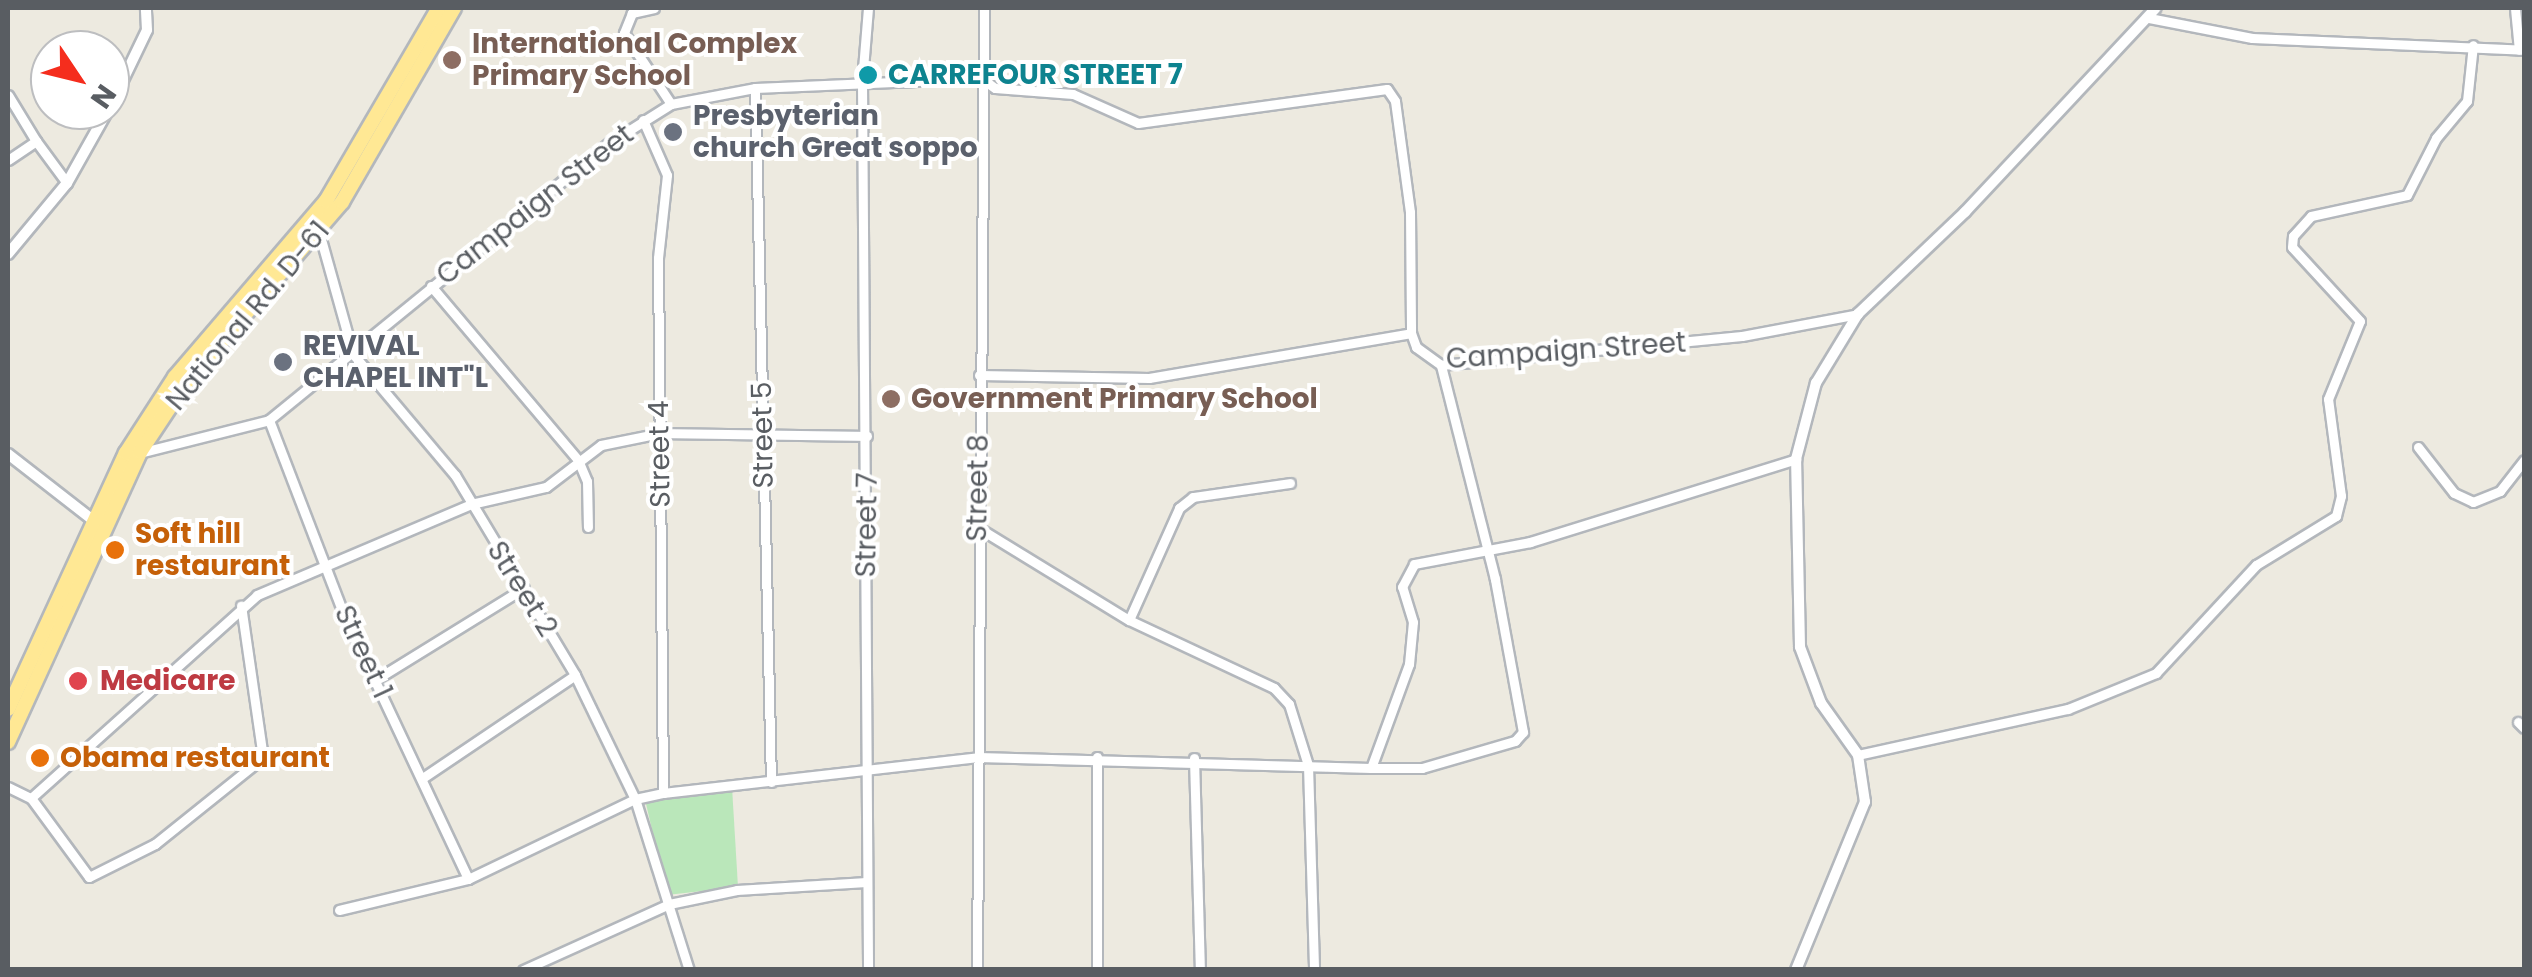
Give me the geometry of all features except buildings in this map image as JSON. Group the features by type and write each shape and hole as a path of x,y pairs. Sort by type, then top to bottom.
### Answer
{"highway":[{"name":"National Rd. D-61","path":"8,709 97,523 175,378 326,200 439,8"},
{"name":"National Rd. D-61","path":"133,453 197,369 319,232 371,158 454,8"},
{"name":"National Rd. D-61","path":"8,742 97,523"}],"street":[{"path":"654,8 632,14 624,33 672,104"},
{"name":"Street 7","path":"868,8 862,81 868,436 864,770 868,970"},
{"name":"Street 8","path":"977,970 976,526 984,8"},
{"path":"1796,970 1865,802 1858,755 1822,703 1800,647 1796,459 1816,383 1858,314 1966,212 2152,13 2252,38 2473,44 2522,50 2515,8"},
{"path":"130,65 147,30 148,9"},
{"path":"1858,755 2068,709 2156,673 2256,564 2336,516 2341,496 2328,399 2360,322 2292,246 2293,236 2311,216 2407,195 2436,138 2467,101 2473,44"},
{"name":"Campaign Street","path":"133,453 269,420 431,286 643,120 672,104 755,88 981,78 1008,90 1073,94 1138,122 1386,89 1396,101 1410,212 1411,332 1416,347 1441,364 1742,336 1858,314"},
{"name":"Street 5","path":"755,88 770,782"},
{"path":"8,95 67,183"},
{"name":"Street 4","path":"643,120 667,175 658,258 663,794"},
{"path":"8,254 67,183 97,130"},
{"path":"8,160 36,141"},
{"name":"Street 2","path":"319,232 352,354 427,437 524,588 574,676 635,799 689,970"},
{"path":"431,286 578,460 586,482 588,527"},
{"path":"979,374 1149,378 1411,332"},
{"path":"339,910 468,880 635,799 663,794 978,757 1194,758 1422,768 1515,741 1523,732 1495,580 1482,548 1441,364"},
{"name":"Street 1","path":"269,420 326,570 468,880"},
{"path":"31,798 241,606 471,504 546,487 601,445 660,434 868,436"},
{"path":"2418,446 2454,493 2472,502 2500,491 2524,460"},
{"path":"8,454 97,523"},
{"path":"1371,768 1409,664 1413,622 1402,587 1405,572 1414,564 1482,548 1530,542 1796,459"},
{"path":"1129,620 1179,508 1194,497 1290,484"},
{"path":"976,526 1129,620 1274,688 1289,704 1308,764 1314,970"},
{"path":"375,680 524,588"},
{"path":"8,787 31,798 90,877 169,834 256,763 262,750 241,606"},
{"path":"424,778 574,676"},
{"path":"1097,756 1097,970"},
{"path":"1194,758 1200,970"},
{"path":"523,970 669,904 737,890 866,882"}],"green space":[{"path":"732,787 738,887 667,895 644,795"}],"place":[{"name":"International Complex Primary School","path":"452,60"},
{"name":"CARREFOUR STREET 7","path":"868,75"},
{"name":"Presbyterian church Great soppo","path":"673,132"},
{"name":"REVIVAL CHAPEL INT\"L","path":"283,362"},
{"name":"Government Primary School","path":"891,399"},
{"name":"Soft hill restaurant","path":"115,550"},
{"name":"Medicare","path":"78,681"},
{"name":"Obama restaurant","path":"40,758"}]}
